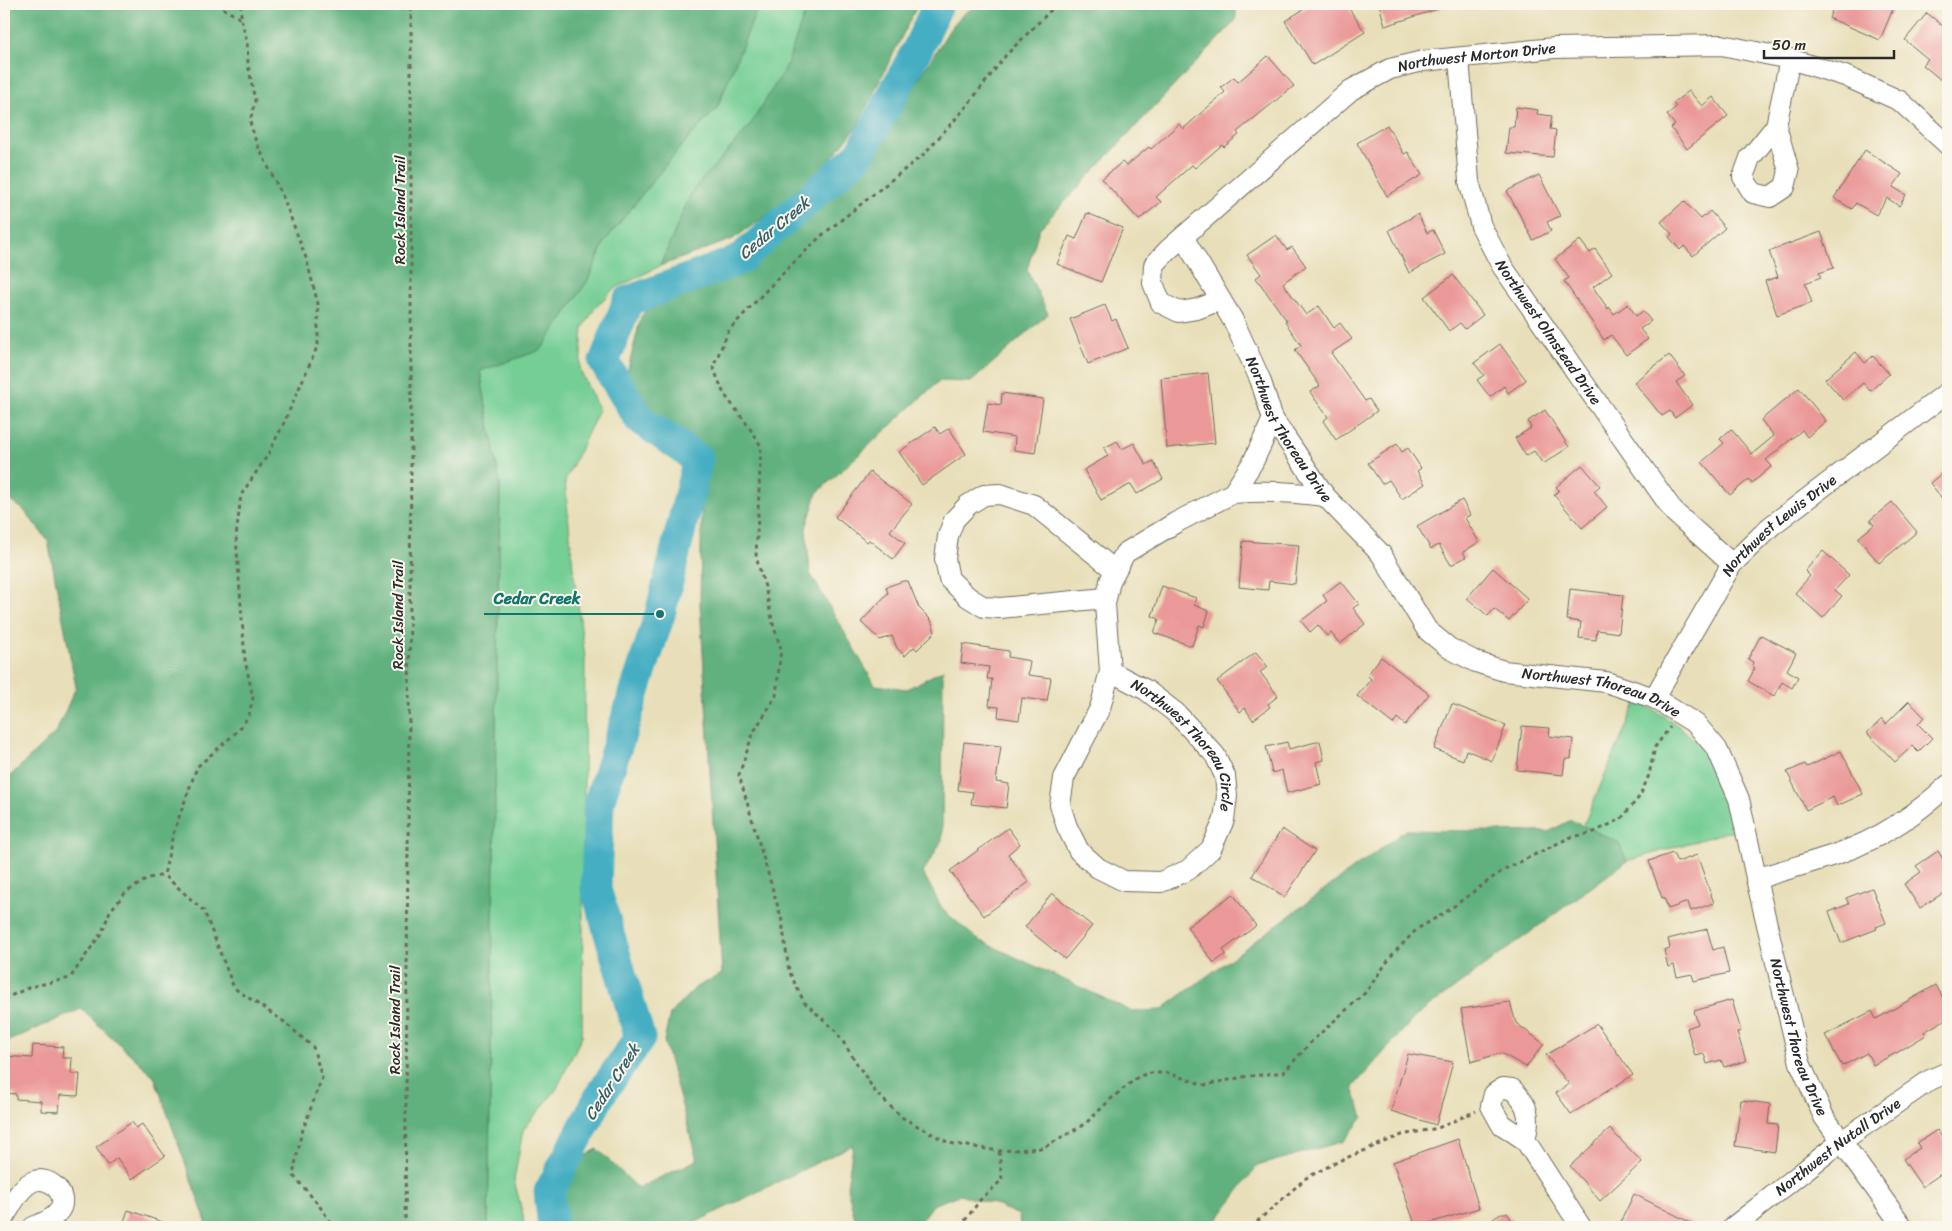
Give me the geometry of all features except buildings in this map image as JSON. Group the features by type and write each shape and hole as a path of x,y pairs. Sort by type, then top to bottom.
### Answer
{"street":[{"name":"Northwest Morton Drive","path":"1221,300 1197,309 1179,312 1162,303 1153,283 1154,265 1183,237 1351,90 1390,69 1423,61 1554,48 1722,45 1790,59 1845,76 1900,101 1948,145"},
{"name":"Northwest Olmstead Drive","path":"1459,58 1469,181 1481,226 1502,266 1674,512 1732,564"},
{"path":"1776,126 1790,59"},
{"name":"Northwest Thoreau Drive","path":"1183,237 1234,322 1260,379 1273,420 1325,496 1381,554 1427,630 1449,648 1476,662 1504,671 1606,682 1654,698 1696,724 1717,748 1739,800 1800,1063 1824,1117 1903,1227"},
{"name":"Northwest Lewis Drive","path":"1654,698 1732,564 1771,526 1948,392"},
{"name":"Northwest Thoreau Circle","path":"1233,493 1253,462 1273,420"},
{"name":"Northwest Thoreau Circle","path":"1110,671 1146,690 1176,713 1215,755 1225,776 1227,796 1224,820 1211,848 1188,870 1161,882 1124,881 1098,868 1079,851 1067,827 1060,805 1064,778 1100,708 1110,671 1105,604 1110,581 1125,553 1138,544 1233,493 1257,490 1288,491 1325,496"},
{"path":"1106,598 984,608 968,597 949,579 945,559 948,536 954,520 968,505 984,495 1000,494 1034,505 1112,568 1114,573"},
{"path":"1756,879 1854,847 1892,829 1928,804 1948,786"},
{"name":"Northwest Nutall Drive","path":"1733,1227 1842,1141 1930,1080 1948,1072"},
{"path":"1525,1140 1528,1126 1528,1110 1521,1097 1512,1088 1503,1088 1494,1094 1491,1106 1501,1124 1525,1140 1581,1227"},
{"path":"4,1216 22,1188 33,1181 43,1180 51,1183 60,1192 63,1200 62,1207 51,1220 33,1227"}],"path":[{"path":"216,4 241,19"},
{"path":"164,875 173,834 197,767 239,730 249,715 253,698 245,660 236,536 241,495 267,456 283,425 318,345 318,304 306,258 283,197 256,142 250,122 254,101 241,19 241,4"},
{"name":"Rock Island Trail","path":"405,1227 411,474 411,4"},
{"path":"1057,4 1006,55 967,106 924,154 820,236 729,330 713,367 724,394 748,424 761,446 756,557 781,649 776,696 752,733 739,775 782,921 789,971 804,1002 836,1031 876,1093 903,1118 949,1143 999,1151 1043,1148 1085,1124 1139,1076 1150,1073 1167,1073 1205,1085 1243,1077 1284,1072 1313,1040 1366,992 1392,955 1417,930 1446,912 1503,870 1571,837 1592,833 1622,819 1640,796 1649,775 1655,747 1671,727"},
{"path":"4,999 30,987 70,978 102,932 110,911 126,892 149,878 164,875"},
{"path":"164,875 204,911 234,988 283,1021 313,1047 322,1078 301,1135 293,1175 318,1204 334,1227"},
{"path":"1251,1227 1306,1178 1341,1160 1402,1136 1438,1128 1454,1119 1491,1106"},
{"path":"960,1227 981,1199 1002,1180 999,1151"}],"green space":[{"path":"4,4 759,4 717,108 676,152 605,241 588,280 541,350 480,371 500,485 488,1227 208,1227 154,1076 81,1009 4,1043 4,782 56,732 76,687 48,541 23,509 4,497"},
{"path":"759,4 808,4 787,67 749,127 692,191 660,266 614,289 595,308 583,328 580,370 599,410 565,481 573,568 585,657 582,1036 556,1090 523,1130 514,1180 523,1215 524,1227 488,1227 500,485 480,371 541,349 588,280 605,241 676,152 717,108"},
{"path":"808,4 918,4 856,128 824,167 780,206 733,239 660,266 692,191 749,127 786,67"},
{"path":"1018,4 1236,4 1236,20 1039,229 1027,270 1048,314 971,382 939,381 817,493 806,528 810,573 875,685 907,689 943,670 942,840 923,873 943,910 977,939 1131,1011 1161,1010 1406,830 1548,832 1571,820 1618,842 1627,861 1415,1017 1353,1087 1363,1117 1344,1141 1257,1166 1212,1227 1020,1227 1019,1215 991,1203 959,1195 932,1205 919,1223 913,1227 857,1227 847,1187 853,1145 686,1227 560,1227 563,1191 569,1174 580,1160 597,1149 638,1188 697,1160 664,1041 670,1014 696,987 722,974 700,603 702,491 678,463 638,403 627,373 641,317 653,301 741,268 820,204 869,158 952,26 968,11 975,8 1008,7"},
{"path":"1637,701 1662,715 1686,732 1705,753 1714,765 1720,778 1734,830 1627,861 1618,842 1583,826"}],"waterway":[{"name":"Cedar Creek","path":"553,1227 549,1192 602,1092 640,1038 596,889 599,802 660,614 698,459 640,420 604,362 628,301 739,260 860,154 919,46 938,4"}],"place":[{"name":"Cedar Creek","path":"660,614"}]}
